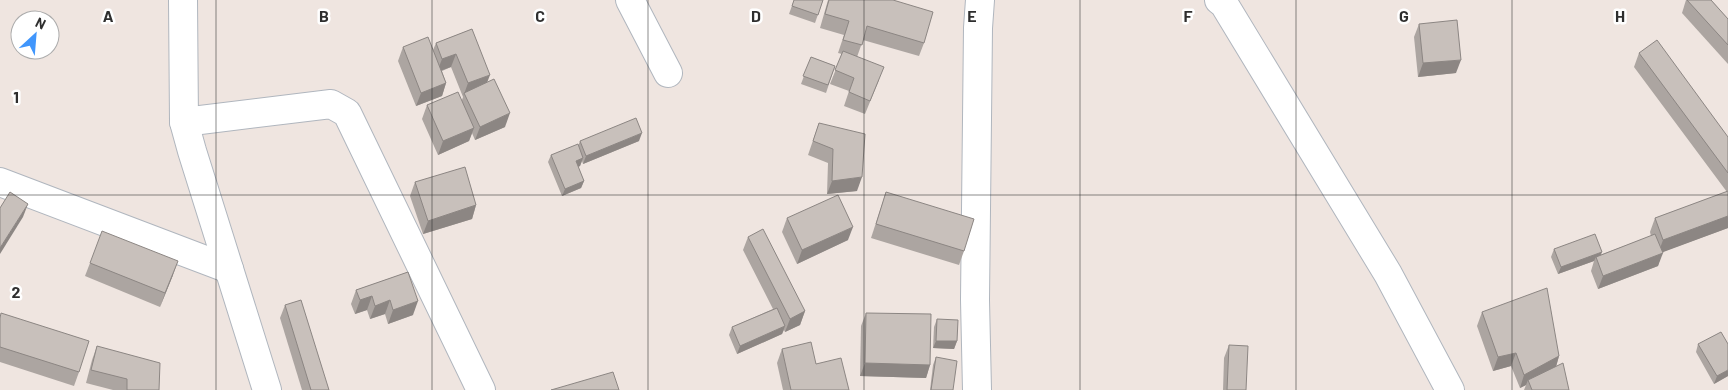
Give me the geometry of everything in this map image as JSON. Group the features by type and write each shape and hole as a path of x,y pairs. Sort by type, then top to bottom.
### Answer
{"street":[{"path":"183,0 184,122 267,390"},
{"path":"630,0 668,73"},
{"path":"977,390 975,290 978,28 980,0"},
{"path":"1219,0 1224,4 1388,274 1450,390"},
{"path":"184,122 331,104 347,113 481,390"},
{"path":"0,182 229,269"}],"building":[{"path":"794,0 823,0 818,15 792,6"},
{"path":"829,0 893,0 933,12 924,43 867,26 862,45 843,40 849,21 825,14"},
{"path":"1687,0 1711,0 1728,19 1728,45"},
{"path":"1457,20 1461,60 1423,63 1419,24"},
{"path":"472,29 490,75 468,83 456,54 442,59 436,43"},
{"path":"428,37 446,83 421,93 403,47"},
{"path":"1657,40 1728,137 1728,173 1639,53"},
{"path":"843,51 884,67 870,101 849,92 854,78 835,70"},
{"path":"811,57 835,66 828,85 803,76"},
{"path":"494,79 510,113 480,127 464,93"},
{"path":"458,92 474,128 443,141 427,105"},
{"path":"636,118 642,133 586,156 580,141"},
{"path":"819,123 865,134 862,177 832,181 833,149 813,141"},
{"path":"578,144 583,158 576,161 584,181 565,189 551,155"},
{"path":"465,167 476,205 428,221 415,182"},
{"path":"1728,191 1728,216 1663,240 1655,218"},
{"path":"10,192 28,204 0,248 0,208"},
{"path":"886,192 974,219 964,251 876,224"},
{"path":"838,195 853,227 802,250 787,218"},
{"path":"763,229 805,311 790,319 748,237"},
{"path":"102,231 178,261 165,293 90,263"},
{"path":"1595,234 1602,252 1561,267 1554,249"},
{"path":"1655,234 1663,253 1603,276 1596,257"},
{"path":"408,272 418,301 393,310 390,300 375,306 372,296 360,300 356,290"},
{"path":"1547,288 1559,356 1524,375 1516,353 1498,357 1482,312"},
{"path":"301,300 329,390 311,390 285,305"},
{"path":"777,308 785,326 740,346 732,327"},
{"path":"1,313 89,341 79,372 0,347"},
{"path":"866,313 931,314 930,365 865,363"},
{"path":"937,319 958,320 957,341 936,341"},
{"path":"1721,332 1728,344 1728,370 1717,376 1698,344"},
{"path":"811,342 816,364 841,358 849,390 791,390 782,349"},
{"path":"1229,345 1248,346 1246,390 1227,390"},
{"path":"97,346 160,363 159,390 127,390 127,379 91,370"},
{"path":"936,357 957,361 953,390 931,390"},
{"path":"1563,363 1569,390 1532,390 1528,380"},
{"path":"613,372 619,390 551,390"}]}
